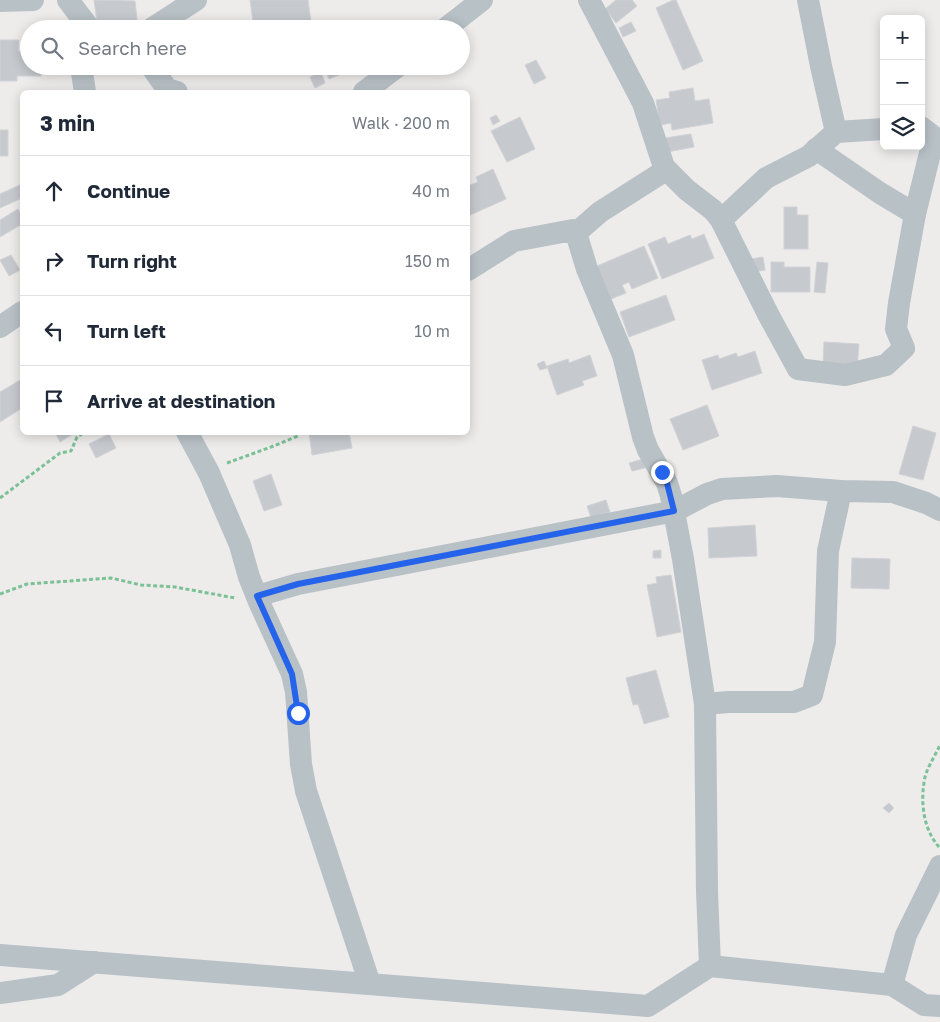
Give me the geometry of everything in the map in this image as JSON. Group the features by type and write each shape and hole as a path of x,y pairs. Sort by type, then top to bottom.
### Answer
{"street":[{"path":"0,1 32,0"},
{"path":"67,0 71,20"},
{"path":"67,0 83,20"},
{"path":"165,20 196,0"},
{"path":"456,20 482,0"},
{"path":"589,0 643,103 658,154 666,170 687,190 714,210 721,220 798,369 845,375 886,365 904,348 896,329 898,303 934,137 925,131"},
{"path":"808,0 836,132"},
{"path":"157,75 167,89 170,90"},
{"path":"367,90 386,75"},
{"path":"721,220 766,178 809,156 836,132 880,128"},
{"path":"816,149 880,193 916,214"},
{"path":"576,233 600,212 666,170"},
{"path":"470,269 514,241 573,230 576,233 587,269 623,355 643,437 648,450 667,483 674,511 705,704 706,891 710,966"},
{"path":"0,327 20,313"},
{"path":"189,435 209,473 240,545 249,577 292,674 296,692 301,764 306,791 370,984"},
{"path":"257,596 298,584 674,511 722,488 777,486 841,491 893,492 926,503 940,510"},
{"path":"705,704 794,702 812,695 825,642 828,551 841,491"},
{"path":"892,985 906,935 940,866"},
{"path":"0,955 648,1006 710,966 892,985 924,1005 940,1006"},
{"path":"0,993 58,985 94,962"}],"path":[{"path":"0,498 60,453 71,451 77,437 80,435"},
{"path":"209,473 225,464 271,448 298,436"},
{"path":"0,594 27,584 111,578 141,585 175,587 224,597 257,596"},
{"path":"940,745 926,776 923,799 926,825 940,848"}],"building":[{"path":"94,0 135,1 137,20 97,20"},
{"path":"250,0 308,0 311,20 253,20"},
{"path":"616,0 632,0 637,6 616,23 605,9"},
{"path":"676,0 703,61 683,70 656,8"},
{"path":"631,22 636,31 623,37 619,28"},
{"path":"0,40 19,40 20,75 41,76 17,76 17,81 0,81"},
{"path":"536,60 546,78 534,84 525,65"},
{"path":"322,75 325,83 315,88 310,77"},
{"path":"327,75 339,75 329,79"},
{"path":"693,88 695,101 709,99 713,123 672,130 671,123 660,125 656,100 670,98 669,92"},
{"path":"496,115 500,121 493,125 490,118"},
{"path":"520,117 535,149 507,162 491,131"},
{"path":"0,130 8,130 8,156 0,156"},
{"path":"691,134 694,147 667,152 665,138"},
{"path":"493,169 506,199 470,215 470,185 478,182 476,177"},
{"path":"20,185 20,199 0,208 0,194"},
{"path":"784,207 797,207 797,215 808,215 808,249 784,249"},
{"path":"18,209 20,212 20,225 0,237 0,220"},
{"path":"704,234 714,258 662,279 648,244 665,237 668,244 690,235 692,239"},
{"path":"644,246 658,278 632,289 629,282 622,285 626,293 611,299 597,266"},
{"path":"11,255 20,270 9,276 0,260"},
{"path":"763,257 765,270 753,272 751,259"},
{"path":"771,262 784,262 784,267 810,267 810,292 771,292"},
{"path":"817,262 828,263 825,293 814,292"},
{"path":"666,295 675,320 629,337 620,312"},
{"path":"824,342 859,344 857,370 823,368"},
{"path":"755,351 762,373 712,390 702,360 718,355 719,359 736,353 738,357"},
{"path":"590,355 597,376 582,381 584,385 557,395 547,366 568,359 569,363"},
{"path":"544,361 547,368 540,370 537,364"},
{"path":"20,380 20,409 0,422 0,392"},
{"path":"707,405 719,436 683,450 670,419"},
{"path":"913,426 936,433 923,480 899,474"},
{"path":"56,435 71,435 60,442"},
{"path":"110,435 116,448 96,458 89,444"},
{"path":"309,435 350,435 352,448 312,455"},
{"path":"647,458 649,467 632,471 629,463"},
{"path":"271,474 282,505 264,511 253,481"},
{"path":"606,500 610,512 591,518 587,506"},
{"path":"755,525 757,556 709,558 708,528"},
{"path":"661,550 661,558 653,558 653,551"},
{"path":"852,558 890,559 889,589 851,588"},
{"path":"671,575 681,632 657,637 647,585 657,583 656,577"},
{"path":"656,670 669,717 644,724 638,704 633,705 626,678"},
{"path":"889,803 894,808 889,813 883,808"}],"route":[{"path":"298,713 292,674 257,596 298,584 674,511 671,496 662,472"}]}
